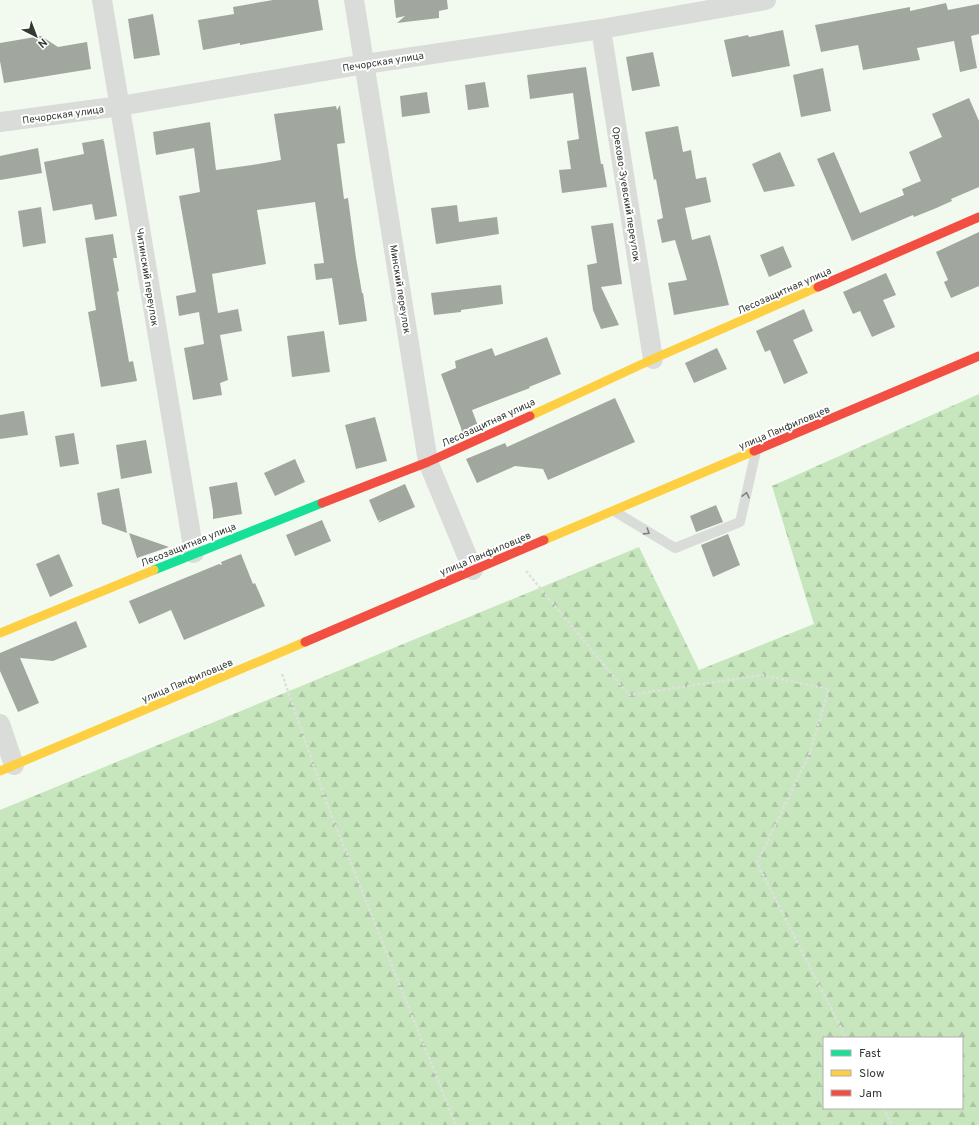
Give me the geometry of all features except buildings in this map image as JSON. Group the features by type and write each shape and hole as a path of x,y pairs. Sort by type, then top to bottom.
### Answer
{"street":[{"name":"Читинский переулок","path":"102,0 194,554"},
{"name":"Минский переулок","path":"354,0 428,462 473,570"},
{"name":"Печорская улица","path":"0,122 120,106 365,64 601,29 766,0"},
{"name":"Орехово-Зуевский переулок","path":"601,29 653,359"},
{"name":"Лесозащитная улица","path":"0,634 194,554 428,462 653,359 979,217"},
{"name":"улица Панфиловцев","path":"7,768 979,356"},
{"path":"0,724 7,768"}],"lane":[{"path":"614,511 675,548 740,522 756,451"}],"path":[{"path":"512,554 630,695 761,675 829,689 809,755 757,863 845,1037"},
{"path":"276,655 327,804 456,1125"},
{"path":"884,1109 892,1125"}],"green space":[{"path":"979,394 979,1125 0,1125 0,810 639,547 699,670 814,624 772,486"}],"traffic: fast":[{"path":"154,570 322,503"}],"traffic: slow":[{"path":"530,416 653,359 818,287"},
{"path":"544,540 754,451"},
{"path":"0,633 154,570"},
{"path":"0,771 305,642"}],"traffic: jam":[{"path":"818,287 979,217"},
{"path":"754,451 979,356"},
{"path":"322,503 428,462 530,416"},
{"path":"305,642 544,540"}]}
